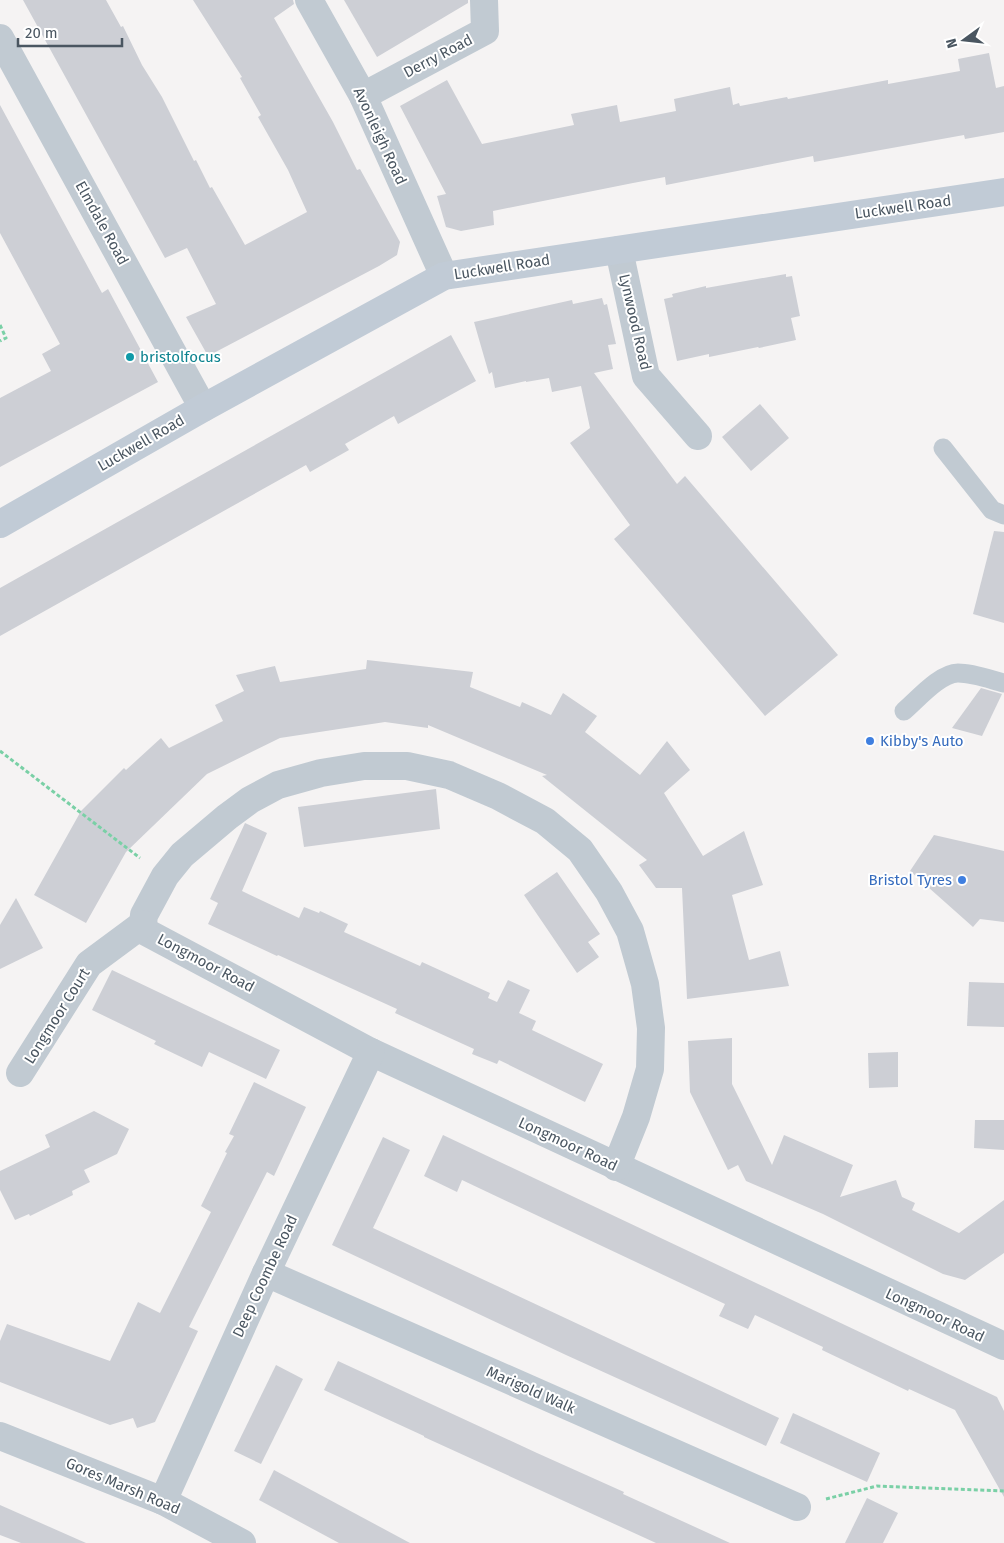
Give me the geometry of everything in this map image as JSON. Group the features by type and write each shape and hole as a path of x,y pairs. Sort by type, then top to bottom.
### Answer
{"street":[{"name":"Avonleigh Road","path":"309,0 363,96 444,276"},
{"name":"Derry Road","path":"363,96 485,31 484,0"},
{"name":"Elmdale Road","path":"0,38 203,408"},
{"name":"Luckwell Road","path":"0,524 203,408 444,276 1004,192"},
{"name":"Lynwood Road","path":"619,250 646,376 698,436"},
{"path":"142,924 144,916 164,876 182,855 227,816 250,800 278,785 321,773 355,768 406,766 448,775 498,796 545,821 580,850 610,892 630,931 645,984 651,1028 650,1069 636,1117 616,1167"},
{"name":"Longmoor Road","path":"142,924 146,932 371,1052 1004,1346"},
{"name":"Longmoor Court","path":"20,1073 89,964 142,924"},
{"name":"Deep Coombe Road","path":"163,1501 266,1273 371,1052"},
{"name":"Marigold Walk","path":"266,1273 797,1507"},
{"name":"Gores Marsh Road","path":"0,1436 163,1501 242,1543"}],"lane":[{"path":"943,448 992,510 1004,515"},
{"path":"904,711 938,680 956,672 1004,682"}],"path":[{"path":"0,325 6,338 0,341"},
{"path":"0,752 164,876"},
{"path":"797,1507 877,1486 1004,1491"}],"building":[{"path":"23,0 106,0 121,27 123,26 142,65 162,97 194,161 196,160 210,188 212,187 245,245 307,212 288,170 258,117 261,115 240,78 242,77 193,0 293,0 294,4 274,18 333,122 357,170 360,169 400,242 397,255 208,356 186,317 216,304 187,248 165,258"},
{"path":"344,0 468,0 468,3 377,57"},
{"path":"989,53 996,88 1004,86 1004,132 965,139 964,135 814,162 813,156 666,185 665,177 493,211 494,225 461,231 446,227 437,196 446,194 400,106 447,80 482,144 574,125 571,114 617,105 620,122 676,111 674,99 730,87 733,105 739,103 740,106 888,80 888,84 960,71 958,59"},
{"path":"0,105 102,293 108,289 158,382 0,467 0,398 51,371 42,354 60,344 0,233"},
{"path":"786,274 786,277 792,276 800,316 791,318 796,340 709,357 709,354 677,361 664,299 673,297 672,294 706,286 706,288"},
{"path":"602,298 604,305 607,304 616,344 608,345 613,369 594,373 677,484 685,476 838,655 765,716 614,539 630,525 570,443 590,428 581,386 552,392 549,378 495,388 492,372 489,374 474,322 572,300 573,304"},
{"path":"451,335 476,381 398,424 394,416 345,444 349,450 310,472 306,465 0,636 0,588"},
{"path":"760,404 789,438 751,471 722,437"},
{"path":"994,531 1004,532 1004,623 973,614"},
{"path":"367,660 473,672 470,687 520,707 522,702 551,715 563,693 597,716 585,732 640,775 667,741 690,770 664,793 703,856 744,831 763,885 732,895 749,960 780,951 789,986 687,999 682,888 656,888 639,865 647,860 542,776 547,775 428,725 428,728 385,722 280,738 207,774 126,852 86,923 34,895 81,811 124,768 126,770 161,738 169,748 223,721 215,705 244,691 236,675 275,666 280,682 366,669"},
{"path":"981,688 1002,694 982,736 952,728"},
{"path":"436,789 440,829 304,847 298,807"},
{"path":"245,823 267,833 242,891 299,918 304,907 319,913 320,911 348,924 344,932 420,966 422,962 490,993 488,998 497,1002 508,980 530,990 519,1013 536,1021 532,1030 603,1064 585,1102 499,1060 497,1064 472,1054 474,1049 395,1013 397,1009 208,924 218,903 210,899"},
{"name":"Bristol Tyres","path":"934,835 1004,851 1004,922 980,919 973,927 910,871"},
{"path":"557,872 600,934 588,942 599,957 577,973 524,895"},
{"path":"16,898 43,948 0,969 0,925"},
{"path":"112,970 280,1050 266,1079 209,1052 202,1067 154,1044 156,1041 92,1010"},
{"path":"969,982 1004,983 1004,1027 967,1026"},
{"path":"732,1038 732,1084 772,1165 784,1135 853,1165 840,1197 896,1180 902,1197 915,1203 912,1210 959,1233 1004,1200 1004,1253 965,1280 943,1274 823,1214 746,1181 738,1165 728,1170 690,1092 688,1041"},
{"path":"898,1052 898,1087 869,1088 868,1053"},
{"path":"254,1082 306,1107 274,1176 267,1172 189,1327 198,1331 155,1422 137,1428 133,1418 110,1425 0,1382 0,1341 7,1324 110,1361 138,1302 160,1313 211,1212 201,1206 227,1153 225,1152 234,1136 229,1134"},
{"path":"94,1111 129,1129 117,1154 84,1170 90,1182 72,1191 73,1195 30,1216 29,1214 15,1220 0,1190 0,1171 50,1147 45,1135"},
{"path":"975,1120 1004,1120 1004,1150 974,1148"},
{"path":"443,1135 997,1397 1004,1411 1004,1497 955,1410 909,1389 908,1391 822,1350 823,1347 755,1315 748,1329 719,1316 725,1304 462,1180 457,1192 424,1176"},
{"path":"383,1137 410,1150 373,1228 779,1418 766,1446 332,1245"},
{"path":"338,1361 624,1492 623,1494 730,1543 656,1543 424,1437 324,1390"},
{"path":"276,1365 303,1379 261,1464 234,1451"},
{"path":"793,1413 880,1453 867,1482 780,1443"},
{"path":"274,1470 410,1543 339,1543 259,1500"},
{"path":"867,1498 898,1513 883,1543 845,1543"},
{"path":"0,1505 86,1543 21,1543 0,1535"}],"place":[{"name":"bristolfocus","path":"130,357"},
{"name":"Kibby's Auto","path":"870,741"},
{"name":"Bristol Tyres","path":"962,880"}]}
